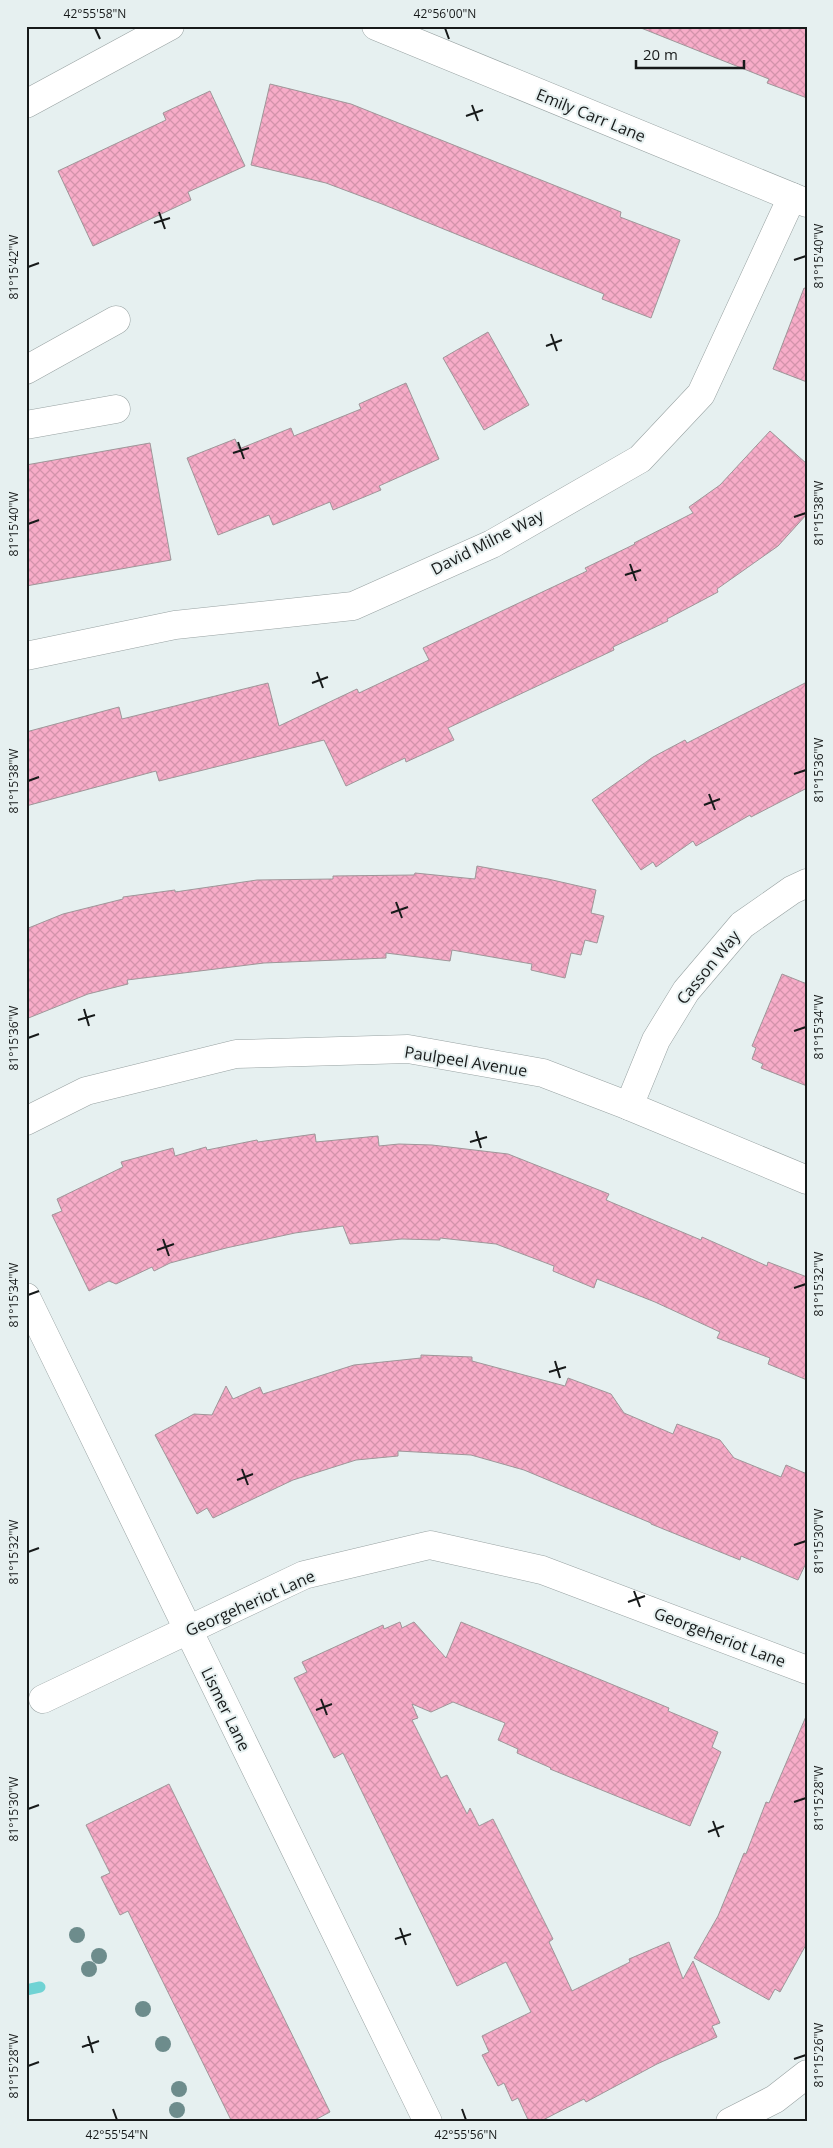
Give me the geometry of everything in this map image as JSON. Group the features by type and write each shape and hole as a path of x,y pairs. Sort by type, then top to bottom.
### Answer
{"street":[{"path":"26,104 170,26"},
{"name":"Emily Carr Lane","path":"376,26 799,200"},
{"name":"David Milne Way","path":"26,656 175,625 353,606 492,544 640,459 701,394 799,200"},
{"path":"26,370 116,320"},
{"path":"26,424 116,409"},
{"name":"Casson Way","path":"629,1106 656,1040 686,991 742,925 792,890 807,883"},
{"name":"Paulpeel Avenue","path":"26,1121 86,1091 236,1054 408,1050 543,1073 629,1106 807,1180"},
{"name":"Lismer Lane","path":"26,1297 428,2122"},
{"name":"Georgeheriot Lane","path":"43,1699 304,1575 430,1545 542,1570 807,1670"},
{"path":"730,2122 775,2099 807,2074"}],"building":[{"path":"641,26 807,26 807,98 767,83 769,79 641,28"},
{"path":"270,84 351,104 621,212 620,217 680,240 651,318 602,299 604,294 382,204 326,183 251,165"},
{"path":"210,91 245,166 188,192 191,200 93,246 58,171 166,120 163,113"},
{"path":"804,288 807,289 807,382 773,369"},
{"path":"488,332 529,405 484,430 443,358"},
{"path":"406,383 439,459 379,486 381,490 333,510 330,502 273,525 269,515 218,535 187,458 235,439 239,449 291,428 294,436 361,409 359,404"},
{"path":"770,431 807,464 807,514 778,546 717,589 718,592 667,619 668,621 613,647 614,650 448,728 454,740 406,762 405,758 346,786 324,740 159,781 156,771 26,806 26,732 119,707 122,719 268,683 279,726 357,689 359,693 429,660 423,648 587,571 585,568 693,513 689,507 720,485"},
{"path":"150,443 171,560 26,586 26,465"},
{"path":"807,682 807,788 751,817 750,815 696,846 693,841 656,867 653,862 641,870 592,800 653,757 685,740 687,743"},
{"path":"477,866 596,890 591,913 604,916 597,943 585,940 581,955 571,953 565,978 531,970 532,964 452,950 450,961 386,953 386,958 264,963 127,980 128,984 88,994 26,1019 26,929 63,914 123,899 123,897 175,890 175,892 257,880 333,879 333,876 414,875 415,873 475,879"},
{"path":"782,974 807,984 807,1086 761,1068 763,1064 752,1059 756,1048 752,1046"},
{"path":"315,1134 316,1142 378,1136 379,1146 399,1144 432,1145 508,1154 609,1194 606,1200 701,1240 702,1237 767,1266 768,1262 807,1277 807,1380 768,1364 770,1358 717,1338 720,1332 655,1302 597,1279 594,1288 553,1271 554,1266 496,1244 440,1238 440,1240 402,1239 350,1244 343,1226 295,1233 226,1248 170,1263 154,1271 152,1267 116,1284 109,1281 89,1291 52,1215 62,1211 57,1199 123,1167 121,1162 173,1148 175,1156 206,1147 207,1150 257,1140 258,1142"},
{"path":"421,1355 472,1357 472,1361 565,1386 568,1378 611,1394 624,1413 673,1434 677,1424 720,1440 734,1458 781,1477 786,1465 807,1474 807,1561 798,1580 741,1556 740,1560 524,1470 471,1455 398,1451 398,1456 356,1460 293,1480 213,1518 207,1508 197,1514 155,1435 194,1414 212,1415 226,1386 233,1399 260,1387 263,1394 354,1365 421,1358"},
{"path":"400,1622 402,1628 414,1622 446,1658 461,1622 669,1708 668,1711 718,1732 712,1747 721,1752 690,1826 550,1769 517,1753 518,1749 498,1740 505,1723 453,1702 431,1712 412,1704 418,1718 412,1720 441,1778 447,1775 467,1814 470,1808 479,1826 493,1819 553,1939 549,1942 572,1991 630,1962 629,1959 669,1942 683,1979 693,1961 720,2023 712,2026 717,2037 657,2064 586,2102 584,2099 539,2122 529,2122 518,2098 512,2101 504,2083 498,2086 482,2055 489,2052 482,2036 531,2012 506,1962 457,1986 343,1753 334,1758 294,1678 307,1672 302,1662 383,1625 384,1629"},
{"path":"807,1714 807,1943 780,1992 775,1989 769,2000 694,1958 718,1916 744,1853 746,1854 766,1802 769,1803"},
{"path":"169,1784 330,2112 311,2122 232,2122 128,1911 120,1915 101,1877 110,1873 86,1825"}],"waterway":[{"path":"26,1990 40,1987"}]}
